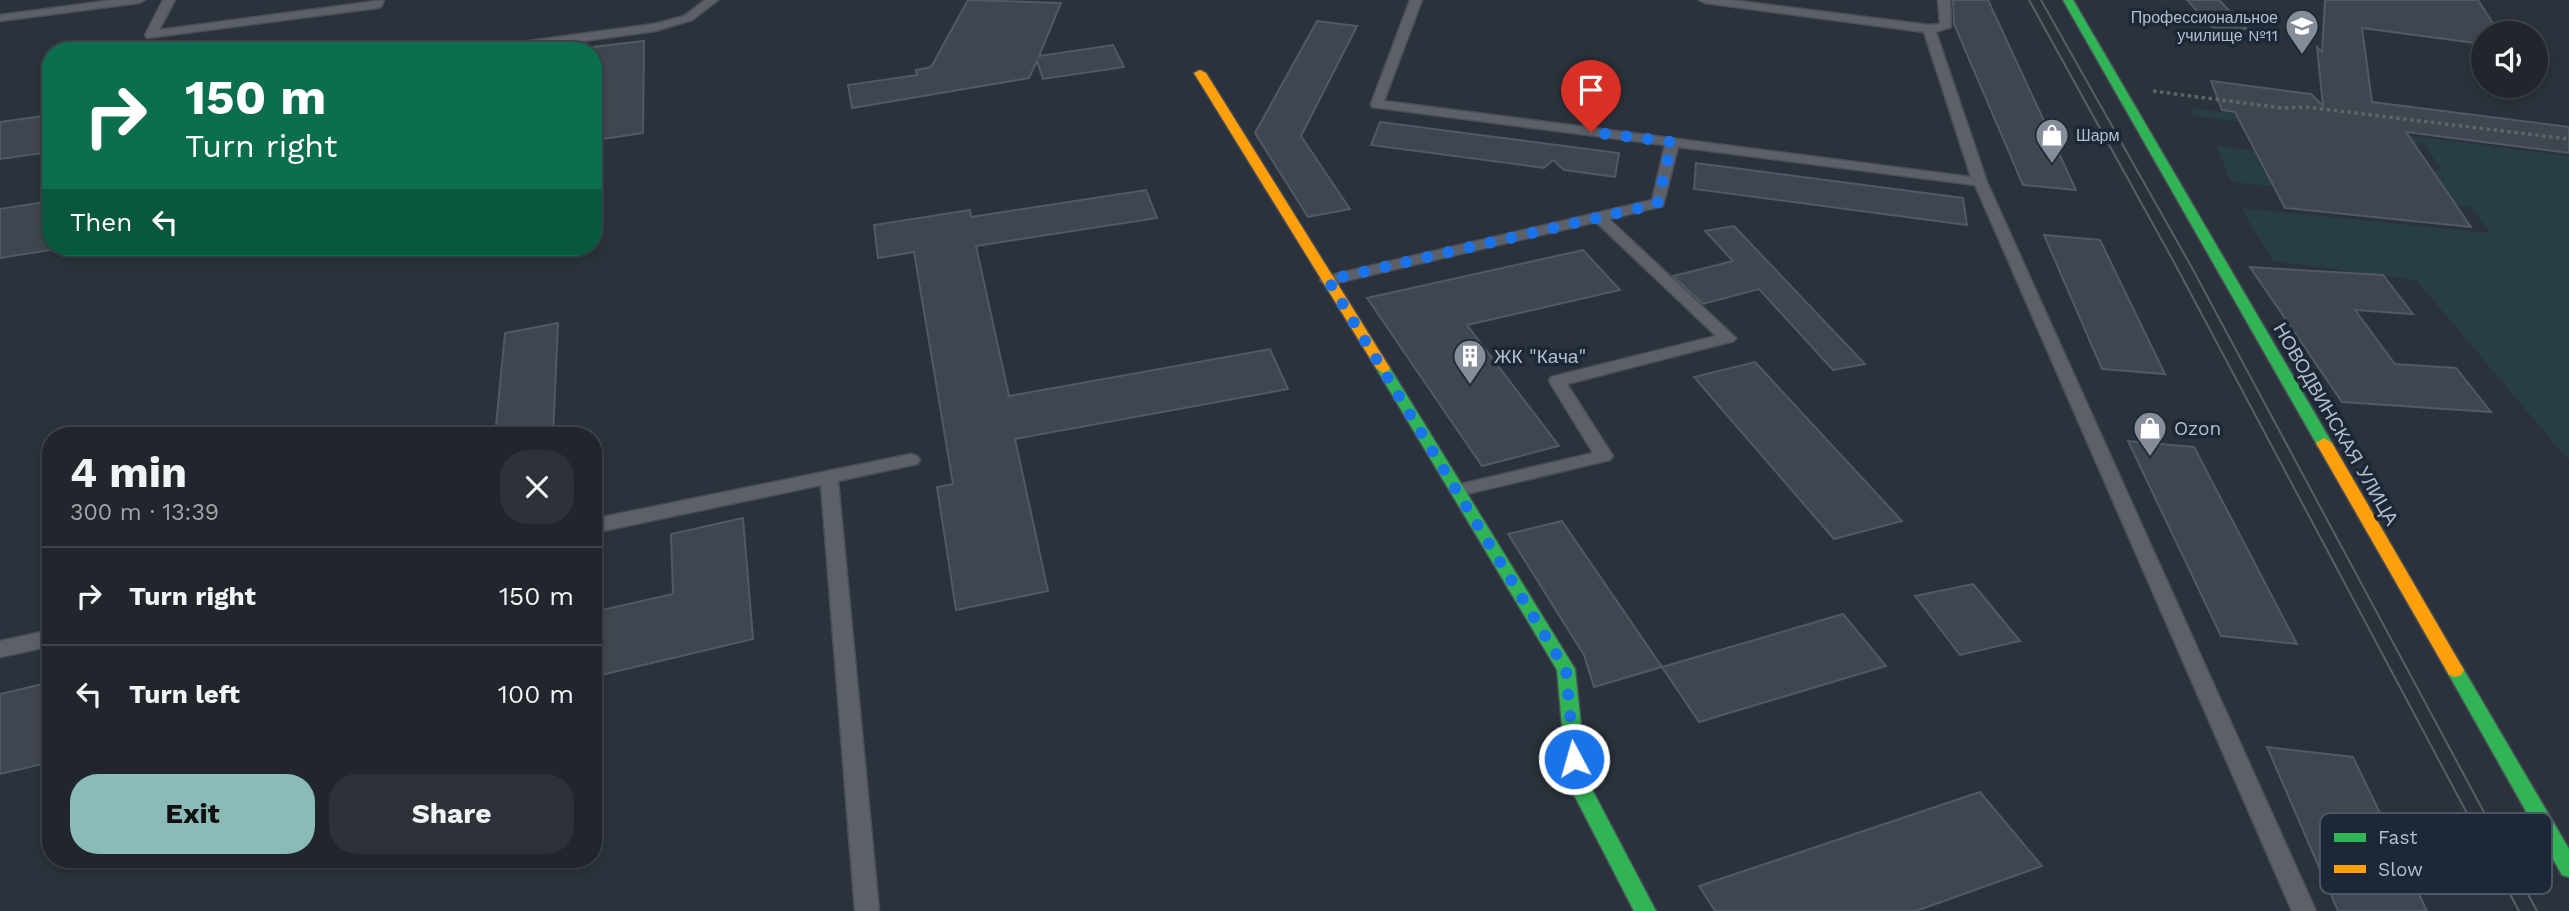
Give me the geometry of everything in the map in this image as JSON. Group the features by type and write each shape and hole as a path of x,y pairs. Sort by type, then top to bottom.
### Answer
{"street":[{"name":"НОВОДВИНСКАЯ УЛИЦА","path":"2068,0 2115,86 2537,813"},
{"path":"1200,73 1458,489 1566,670 1577,781 1645,911"},
{"name":"НОВОДВИНСКАЯ УЛИЦА","path":"2552,839 2569,868"}],"lane":[{"path":"0,18 139,0"},
{"path":"169,0 151,35 377,5 378,0"},
{"path":"549,42 655,27 688,18 712,0"},
{"path":"1416,0 1377,104 1980,182"},
{"path":"1705,0 1929,29 1945,25 1944,0"},
{"path":"1929,29 1980,182 2304,911"},
{"path":"1328,280 1657,204 1672,142"},
{"path":"1458,489 1604,456 1558,381 1728,338 1599,217"},
{"path":"602,524 911,460"},
{"path":"829,477 867,911"},
{"path":"0,649 42,640"}],"path":[{"path":"2115,86 2282,108 2306,107 2569,139"}],"green space":[{"path":"2191,108 2569,156 2569,461 2416,280 2273,261 2241,208 2490,233 2471,207 2231,182 2216,146 2442,171 2424,144 2193,116"}],"building":[{"path":"968,0 1061,3 1039,56 1113,45 1124,67 1043,79 1037,61 1029,78 852,108 848,85 917,75 916,70 931,67"},
{"path":"1953,0 1988,0 2076,190 2023,185 1954,24"},
{"path":"2187,0 2219,0 2247,29 2213,28"},
{"path":"2325,0 2478,0 2491,21 2471,21 2471,42 2362,28 2372,102 2569,127 2569,153 2406,132 2471,227 2285,208 2235,112 2222,110 2211,81 2311,94 2323,106 2317,47 2322,52"},
{"path":"1317,21 1357,26 1301,136 1350,209 1308,217 1255,133"},
{"path":"644,41 643,133 603,139 602,46"},
{"path":"42,116 42,153 0,159 0,122"},
{"path":"1380,122 1619,153 1615,177 1564,170 1553,160 1544,168 1371,145"},
{"path":"1696,163 1963,198 1967,225 1694,189"},
{"path":"1146,190 1157,218 976,246 1009,396 1270,349 1288,389 1015,439 1048,591 956,610 937,487 953,484 914,252 878,258 874,225 970,210 971,217"},
{"path":"42,202 42,251 0,258 0,209"},
{"path":"1734,226 1865,364 1833,370 1759,289 1703,304 1673,276 1733,261 1705,231"},
{"path":"2044,235 2100,240 2165,374 2102,369"},
{"name":"ЖК \"Кача\"","path":"1583,250 1620,290 1467,325 1559,446 1482,466 1367,298"},
{"path":"2250,267 2383,275 2413,314 2355,310 2395,364 2456,368 2491,412 2342,402"},
{"path":"558,323 553,427 496,427 505,333"},
{"path":"1755,362 1902,521 1834,539 1694,377"},
{"path":"2128,441 2194,447 2297,644 2221,636"},
{"path":"743,518 753,639 602,675 602,610 673,594 671,534"},
{"path":"1562,521 1662,667 1594,687 1584,655 1508,534"},
{"path":"1973,584 2020,641 1960,655 1915,596"},
{"path":"1843,614 1886,666 1699,722 1662,667"},
{"path":"42,684 42,764 0,774 0,694"},
{"path":"2267,747 2353,757 2380,813 2320,813 2320,869"},
{"path":"1980,792 2042,866 1916,911 1715,911 1699,886"},
{"path":"2331,894 2419,894 2427,911 2338,911"}],"tram line":[{"path":"2029,0 2175,264 2467,813"},
{"path":"2041,0 2191,266 2484,813"},
{"path":"2510,894 2519,911"},
{"path":"2528,894 2537,911"}],"traffic: fast":[{"path":"2068,0 2324,443"},
{"path":"1383,368 1566,669 1577,781 1645,911"},
{"path":"2455,670 2537,813"},
{"path":"2552,838 2569,868"}],"traffic: slow":[{"path":"1200,73 1383,368"},
{"path":"2324,443 2455,670"}],"place":[{"name":"Профессиональное училище №11","path":"2302,56"},
{"name":"Шарм","path":"2052,165"},
{"name":"ЖК \"Кача\"","path":"1470,386"},
{"name":"Ozon","path":"2150,458"}],"route":[{"path":"1574,759 1566,670 1328,280 1657,204 1672,142 1591,132"}]}
